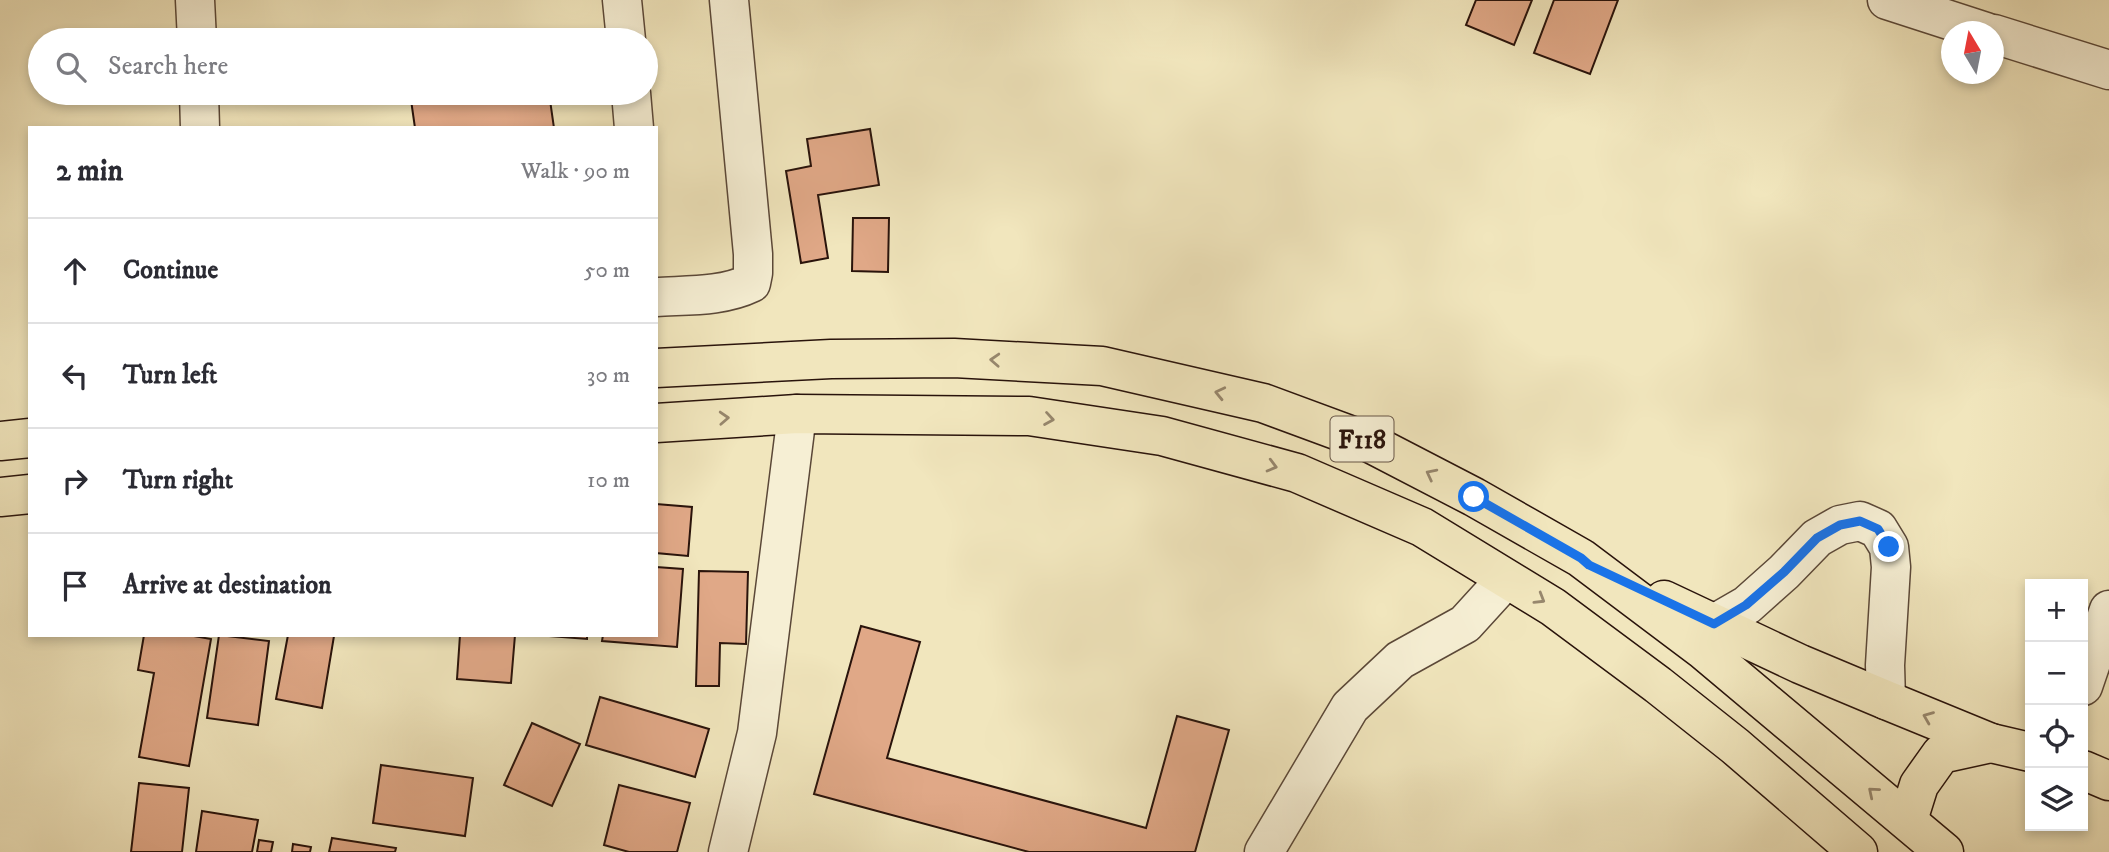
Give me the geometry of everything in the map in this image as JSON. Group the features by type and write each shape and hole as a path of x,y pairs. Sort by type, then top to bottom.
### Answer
{"main road":[{"name":"F118","path":"658,368 831,359 954,358 1102,366 1263,403 1366,441 1474,497 1581,558 1702,649 1944,852"},
{"name":"F118","path":"658,423 797,414 1029,416 1162,436 1297,473 1422,527 1553,607 1735,746 1858,852"},
{"path":"0,441 28,438"},
{"path":"0,497 28,494"},
{"path":"1589,565 1800,664 1992,743 2025,751"},
{"path":"1908,820 1919,785 1941,754 1992,743"},
{"path":"2088,772 2109,782"}],"street":[{"path":"195,0 196,28"},
{"path":"622,0 625,28"},
{"path":"658,297 715,293 751,283 753,254 729,0"},
{"path":"1887,0 1952,21"},
{"path":"2004,37 2109,70"},
{"path":"199,105 200,126"},
{"path":"632,105 635,126"},
{"path":"728,852 757,733 797,414"},
{"path":"1714,624 1746,605 1817,538 1840,525 1860,521 1878,529 1889,547 1891,567 1885,665 1886,700"},
{"path":"1264,852 1350,707 1401,660 1465,624 1506,579"},
{"path":"2088,671 2109,610"}],"building":[{"path":"1476,0 1532,0 1514,45 1466,25"},
{"path":"1554,0 1618,0 1590,74 1534,53"},
{"path":"412,105 551,105 554,126 415,126"},
{"path":"870,129 879,185 818,195 828,258 801,263 786,171 811,166 807,139"},
{"path":"853,218 889,218 888,272 852,271"},
{"path":"658,504 692,507 688,556 658,553"},
{"path":"658,567 683,569 677,647 602,641 603,637 658,637"},
{"path":"699,571 748,572 746,644 720,643 719,686 696,686"},
{"path":"861,626 920,642 887,758 1146,828 1177,716 1229,730 1195,852 1029,852 814,794"},
{"path":"144,637 211,639 189,766 139,757 154,673 138,670"},
{"path":"219,637 269,641 258,725 207,718"},
{"path":"288,637 334,637 322,708 276,699"},
{"path":"460,637 515,637 511,683 457,679"},
{"path":"600,697 709,729 695,777 586,745"},
{"path":"532,723 580,744 552,806 504,785"},
{"path":"381,765 473,778 465,836 373,823"},
{"path":"139,783 189,788 182,852 131,852"},
{"path":"619,785 690,803 677,852 629,852 604,845"},
{"path":"202,811 258,820 252,852 196,852"},
{"path":"332,838 396,848 395,852 329,852"},
{"path":"259,840 273,842 271,852 257,852"},
{"path":"293,844 311,847 310,852 292,852"}],"route":[{"path":"1474,497 1589,565 1714,624 1746,605 1817,538 1840,525 1860,521 1878,529 1889,547"}]}
